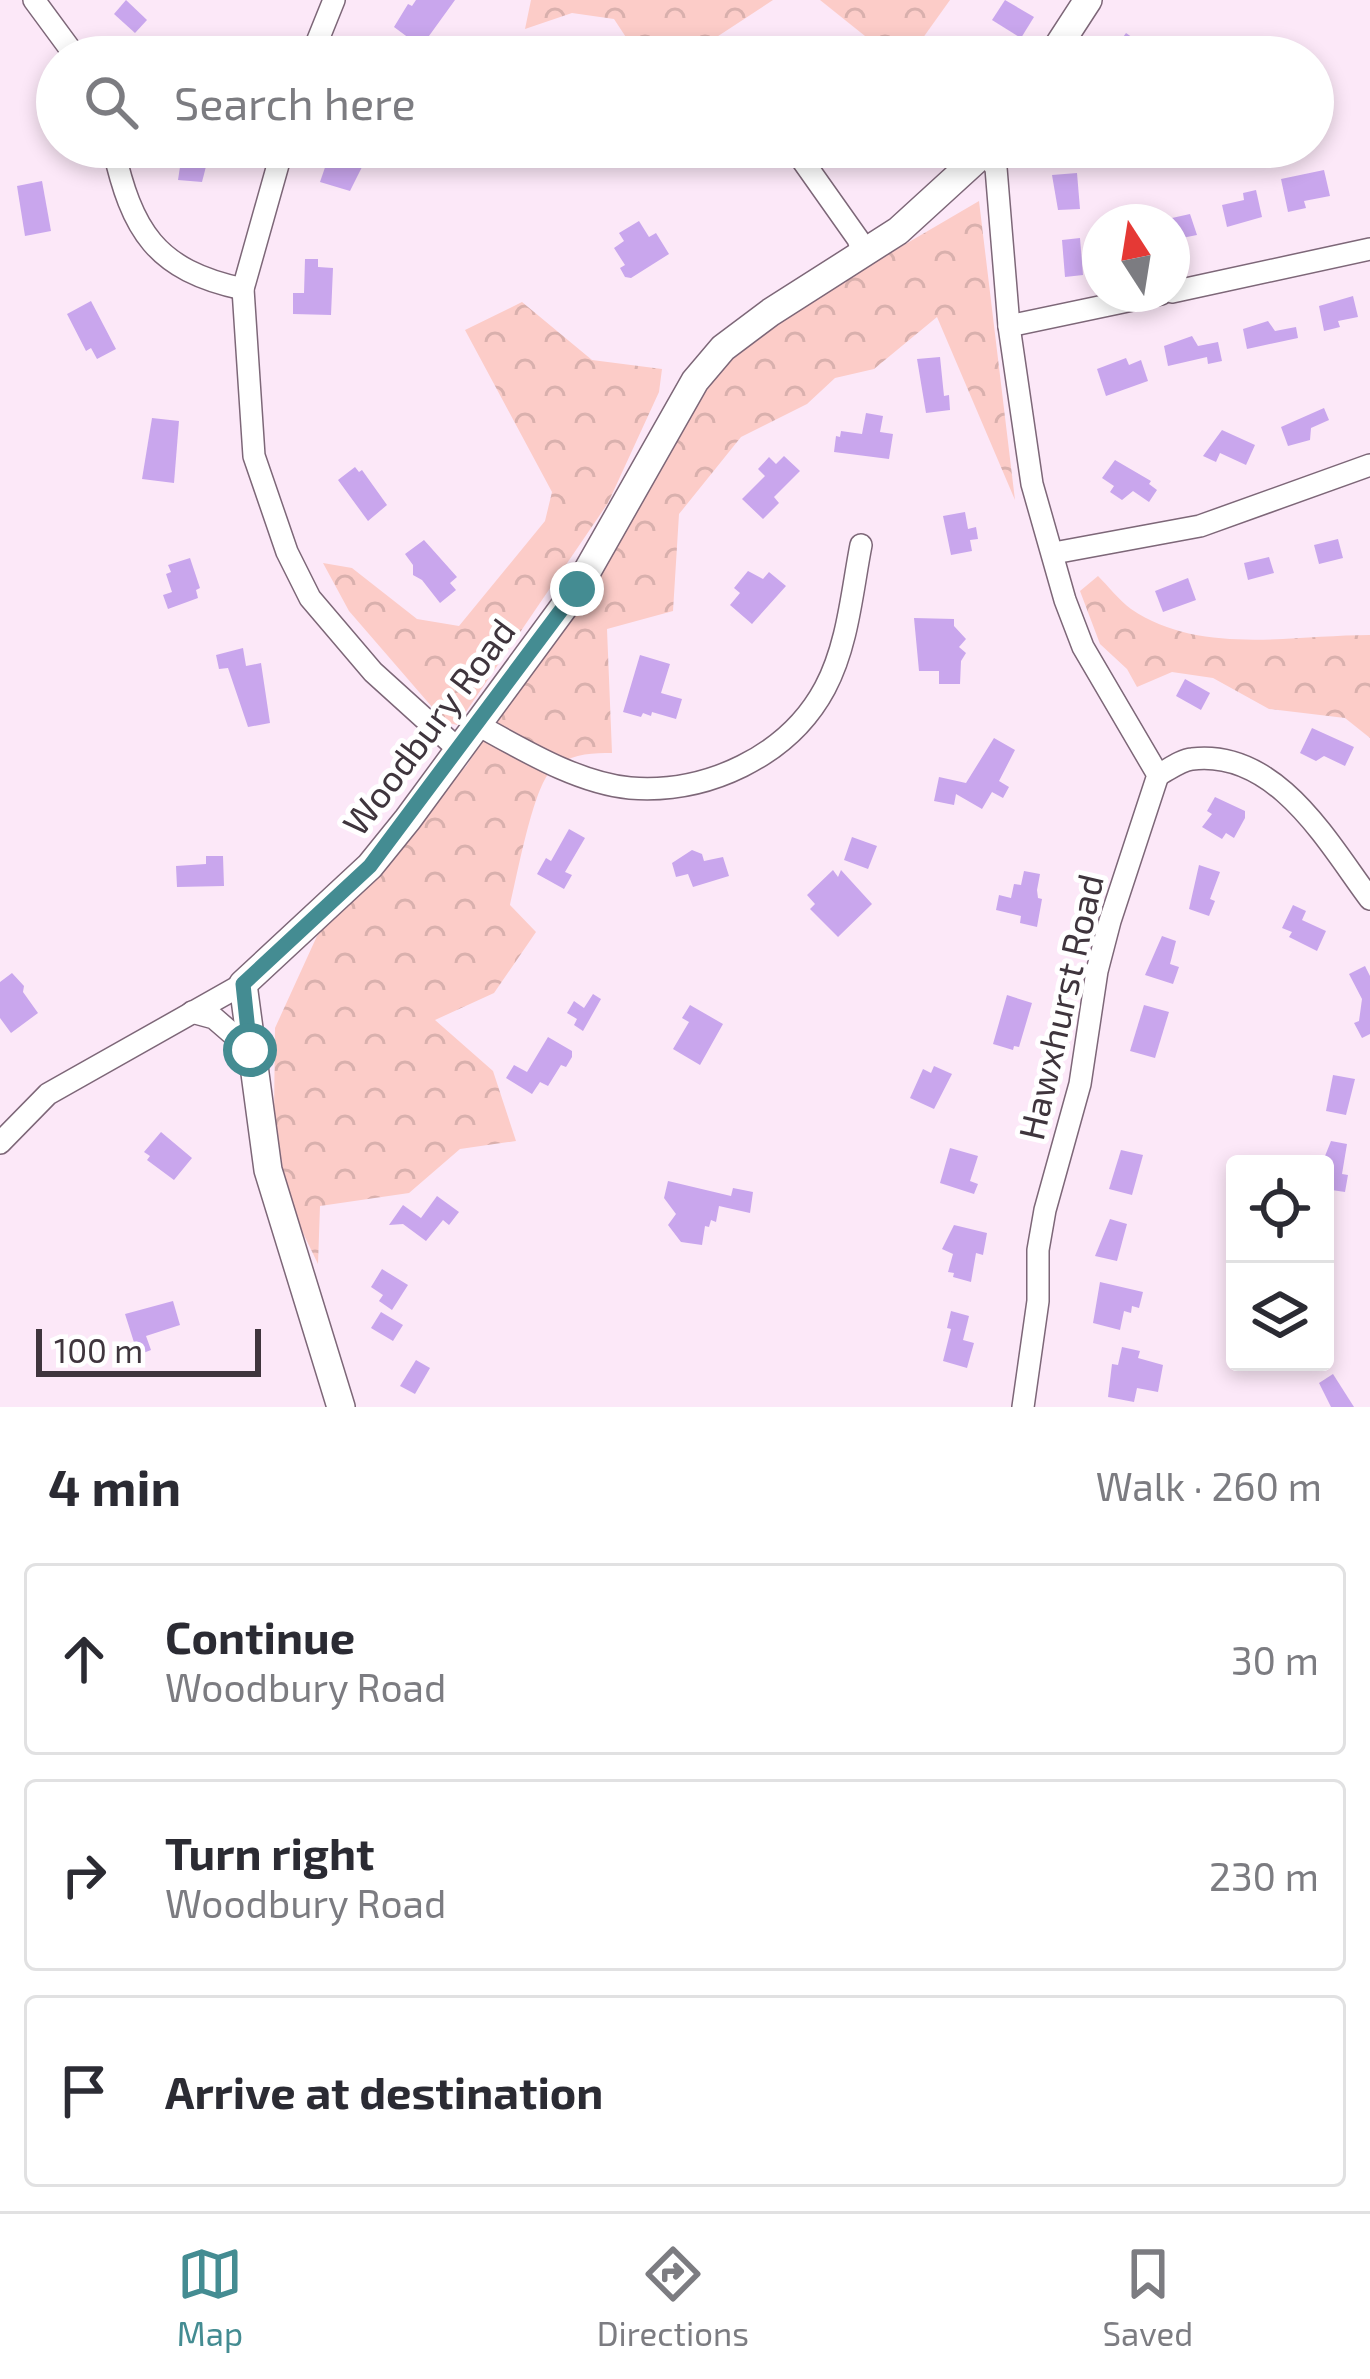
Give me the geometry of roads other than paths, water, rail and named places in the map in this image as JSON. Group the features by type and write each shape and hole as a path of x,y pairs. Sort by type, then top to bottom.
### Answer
{"main road":[{"path":"1065,36 1088,0"},
{"name":"Woodbury Road","path":"243,984 370,866 577,589 695,381 723,348 898,231 968,168"},
{"path":"243,984 268,1170 341,1407"}],"street":[{"path":"34,0 61,36"},
{"path":"319,36 334,0"},
{"path":"117,168 124,197 143,235 170,262 202,280 242,289"},
{"path":"277,168 242,289 254,456 286,552 310,598 337,633 457,748"},
{"path":"808,168 858,239 863,254"},
{"path":"995,168 1009,326 1032,484 1083,647 1158,775 1190,759 1252,771 1277,787 1319,827 1370,898"},
{"path":"1190,288 1370,249"},
{"path":"1009,326 1082,311"},
{"path":"1054,554 1200,526 1370,464"},
{"path":"476,724 578,774 628,788 682,785 739,771 788,736 825,690 840,652 861,544"},
{"name":"Hawxhurst Road","path":"1023,1407 1045,1210 1080,1084 1097,970 1158,775"},
{"path":"0,1143 48,1094 243,984"},
{"path":"192,1012 214,1018 250,1050"}]}
